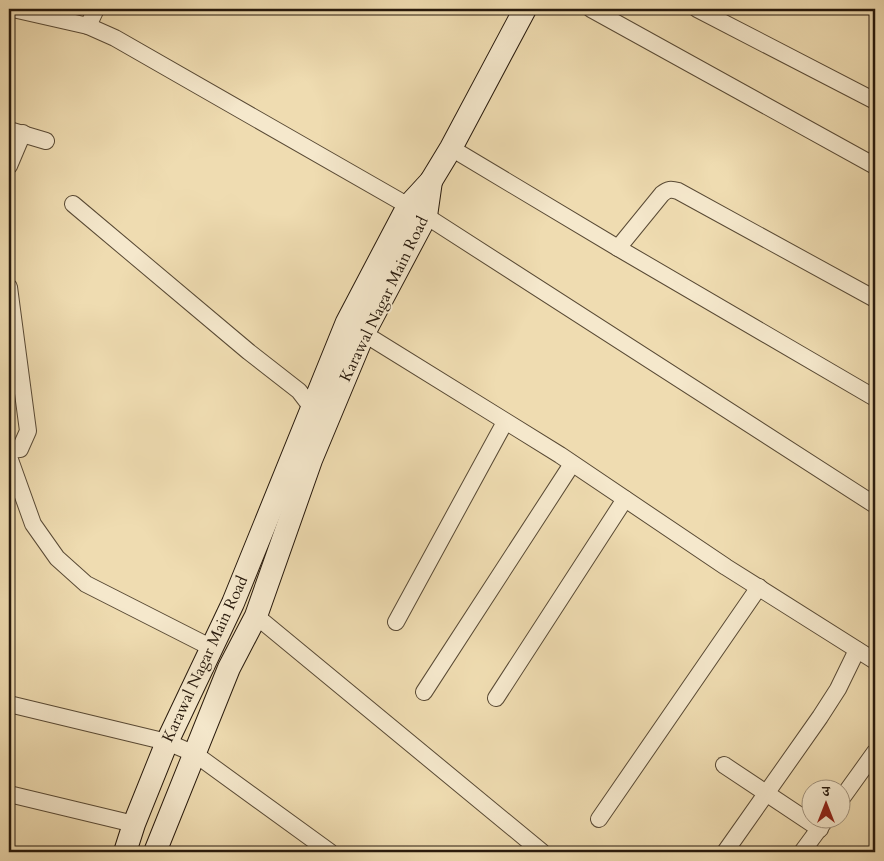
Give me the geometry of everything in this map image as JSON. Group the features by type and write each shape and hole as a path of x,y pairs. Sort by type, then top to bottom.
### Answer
{"street":[{"path":"13,9 88,26 115,38 417,211 875,505"},
{"path":"88,26 96,9"},
{"name":"Karawal Nagar Main Road","path":"125,852 134,824 167,742 233,603 312,408 417,211 431,181 452,148 525,9"},
{"path":"591,9 875,166"},
{"path":"697,9 875,101"},
{"path":"9,166 16,131 46,141"},
{"path":"452,148 618,248 875,398"},
{"path":"618,248 666,190 678,191 875,299"},
{"path":"73,204 249,352 299,391 312,408"},
{"path":"9,287 28,431 20,449 9,450"},
{"path":"355,328 572,464 759,588 875,661"},
{"name":"Karawal Nagar Main Road","path":"155,852 229,668 256,616 312,460 355,328"},
{"path":"396,622 505,422"},
{"path":"9,457 33,524 57,558 86,584 212,648"},
{"path":"424,692 572,464"},
{"path":"496,698 625,499"},
{"path":"599,819 759,588"},
{"path":"256,616 542,852"},
{"path":"726,852 820,717 857,650"},
{"path":"9,704 167,742 195,754 330,852"},
{"path":"852,784 875,752"},
{"path":"724,765 767,793 802,812"},
{"path":"9,794 134,824"},
{"path":"802,852 820,828"}]}
